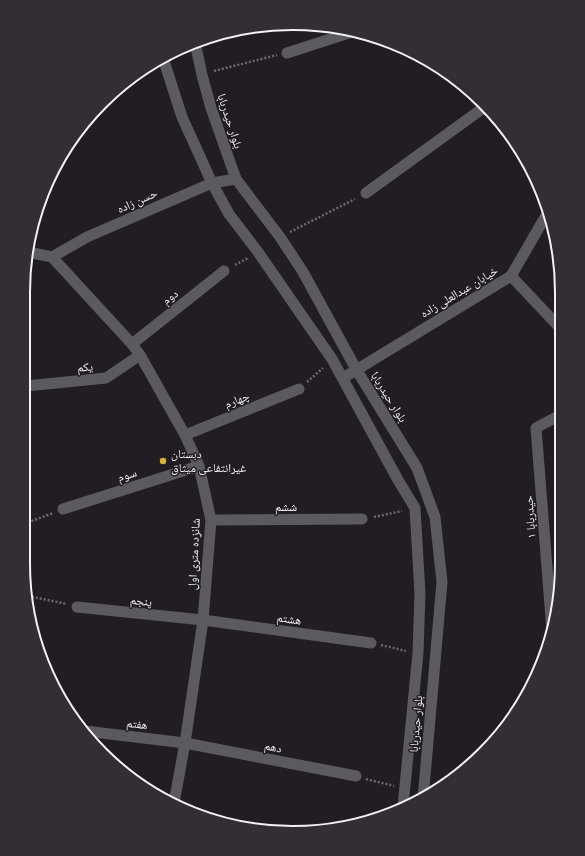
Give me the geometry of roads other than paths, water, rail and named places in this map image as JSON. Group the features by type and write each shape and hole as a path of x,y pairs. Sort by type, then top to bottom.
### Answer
{"street":[{"path":"287,53 343,35"},
{"name":"بلوار حیدربابا","path":"196,48 211,108 236,180 280,237 303,272 356,369 417,468 435,517 442,582 424,791"},
{"name":"بلوار حیدربابا","path":"165,63 182,117 212,183 230,214 332,359 398,480 415,508 420,594 418,653 404,801"},
{"path":"366,193 481,110"},
{"name":"حسن زاده","path":"52,257 86,237 212,183 236,180"},
{"name":"خیابان عبدالعلی زاده","path":"343,378 512,276 544,219"},
{"path":"33,253 52,257"},
{"name":"شانزده متری اول","path":"52,257 132,344 140,355 185,435 199,466 211,520 203,620 185,743 175,798"},
{"name":"دوم","path":"132,344 224,272"},
{"path":"512,276 555,323"},
{"name":"یکم","path":"30,386 106,378 140,355"},
{"name":"چهارم","path":"185,435 299,389"},
{"name":"حیدربابا ۱","path":"551,612 536,428 555,418"},
{"name":"سوم","path":"63,509 199,466"},
{"name":"ششم","path":"211,520 362,519"},
{"name":"پنجم","path":"77,606 203,620"},
{"name":"هشتم","path":"203,620 371,643"},
{"name":"هفتم","path":"91,732 185,743"},
{"name":"دهم","path":"185,743 356,776"}],"place":[{"name":"دبستان غیرانتفاعی میثاق","path":"163,461"}]}
